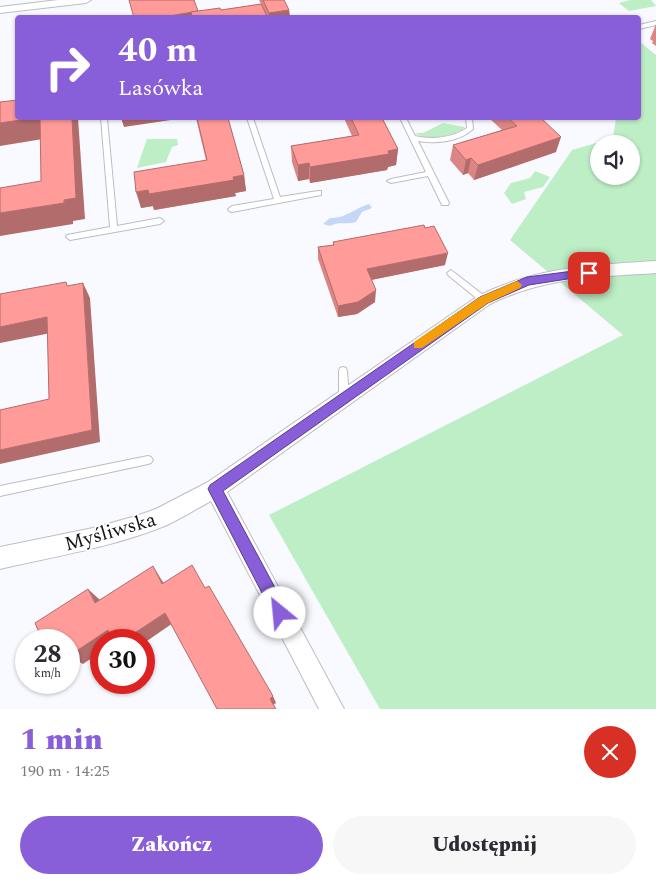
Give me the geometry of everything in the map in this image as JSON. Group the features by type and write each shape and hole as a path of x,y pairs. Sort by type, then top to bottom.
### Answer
{"street":[{"path":"0,10 86,0"},
{"name":"Myśliwska","path":"0,558 93,538 136,526 161,517 215,489 484,300 527,281 548,277 656,267"},
{"path":"215,489 332,709"}],"lane":[{"path":"641,27 656,23"},
{"path":"104,120 114,229"},
{"path":"251,120 278,200"},
{"path":"404,120 445,203"},
{"path":"414,138 432,141 465,133 471,126 470,120"},
{"path":"391,181 431,173"},
{"path":"232,209 318,193"},
{"path":"70,237 160,220"},
{"path":"452,273 484,300"},
{"path":"344,371 344,397"},
{"path":"0,491 148,460"}],"green space":[{"path":"630,0 651,0 656,6 629,11 619,3"},
{"path":"641,43 656,55 656,709 380,709 269,515 623,335 510,240 572,150 590,145 590,185 640,185 640,135 613,135 616,120 641,120"},
{"path":"443,123 465,127 455,133 441,137 426,137 415,133 423,133"},
{"path":"147,139 177,139 178,145 172,147 166,162 137,168"},
{"path":"535,171 550,177 543,187 524,192 526,199 512,204 504,193 511,183 530,178"}],"water":[{"path":"369,204 372,208 362,212 356,222 330,226 323,224 330,218 340,217"}],"building":[{"path":"129,0 194,0 198,11 176,15 133,15"},
{"path":"263,0 284,0 289,10 269,13"},
{"path":"261,4 266,15 192,15 191,12 220,8 221,10"},
{"path":"15,100 15,120 20,120 0,123 0,102"},
{"path":"40,120 72,120 76,198 64,200 64,203 0,213 0,188 41,181"},
{"path":"197,120 229,120 244,175 233,177 234,180 149,194 148,190 136,192 134,172 207,160"},
{"path":"352,120 383,120 398,149 388,151 389,154 310,167 309,163 298,165 291,146 359,135"},
{"path":"510,120 543,120 561,137 478,165 471,158 466,160 453,145 517,126"},
{"path":"424,225 425,228 434,226 448,253 367,269 376,290 358,302 338,306 318,247 334,245 333,242"},
{"path":"66,282 67,286 83,283 92,430 0,450 0,410 49,399 47,317 0,327 0,294"},
{"path":"192,565 205,588 209,586 273,696 270,699 276,709 217,709 165,613 141,629 90,629 90,642 80,649 80,629 38,629 35,623 88,589 95,603 153,566 162,584"}],"slow traffic":[{"path":"418,345 484,300 517,285"}],"route":[{"path":"280,613 215,489 484,300 527,281 589,273"}]}
